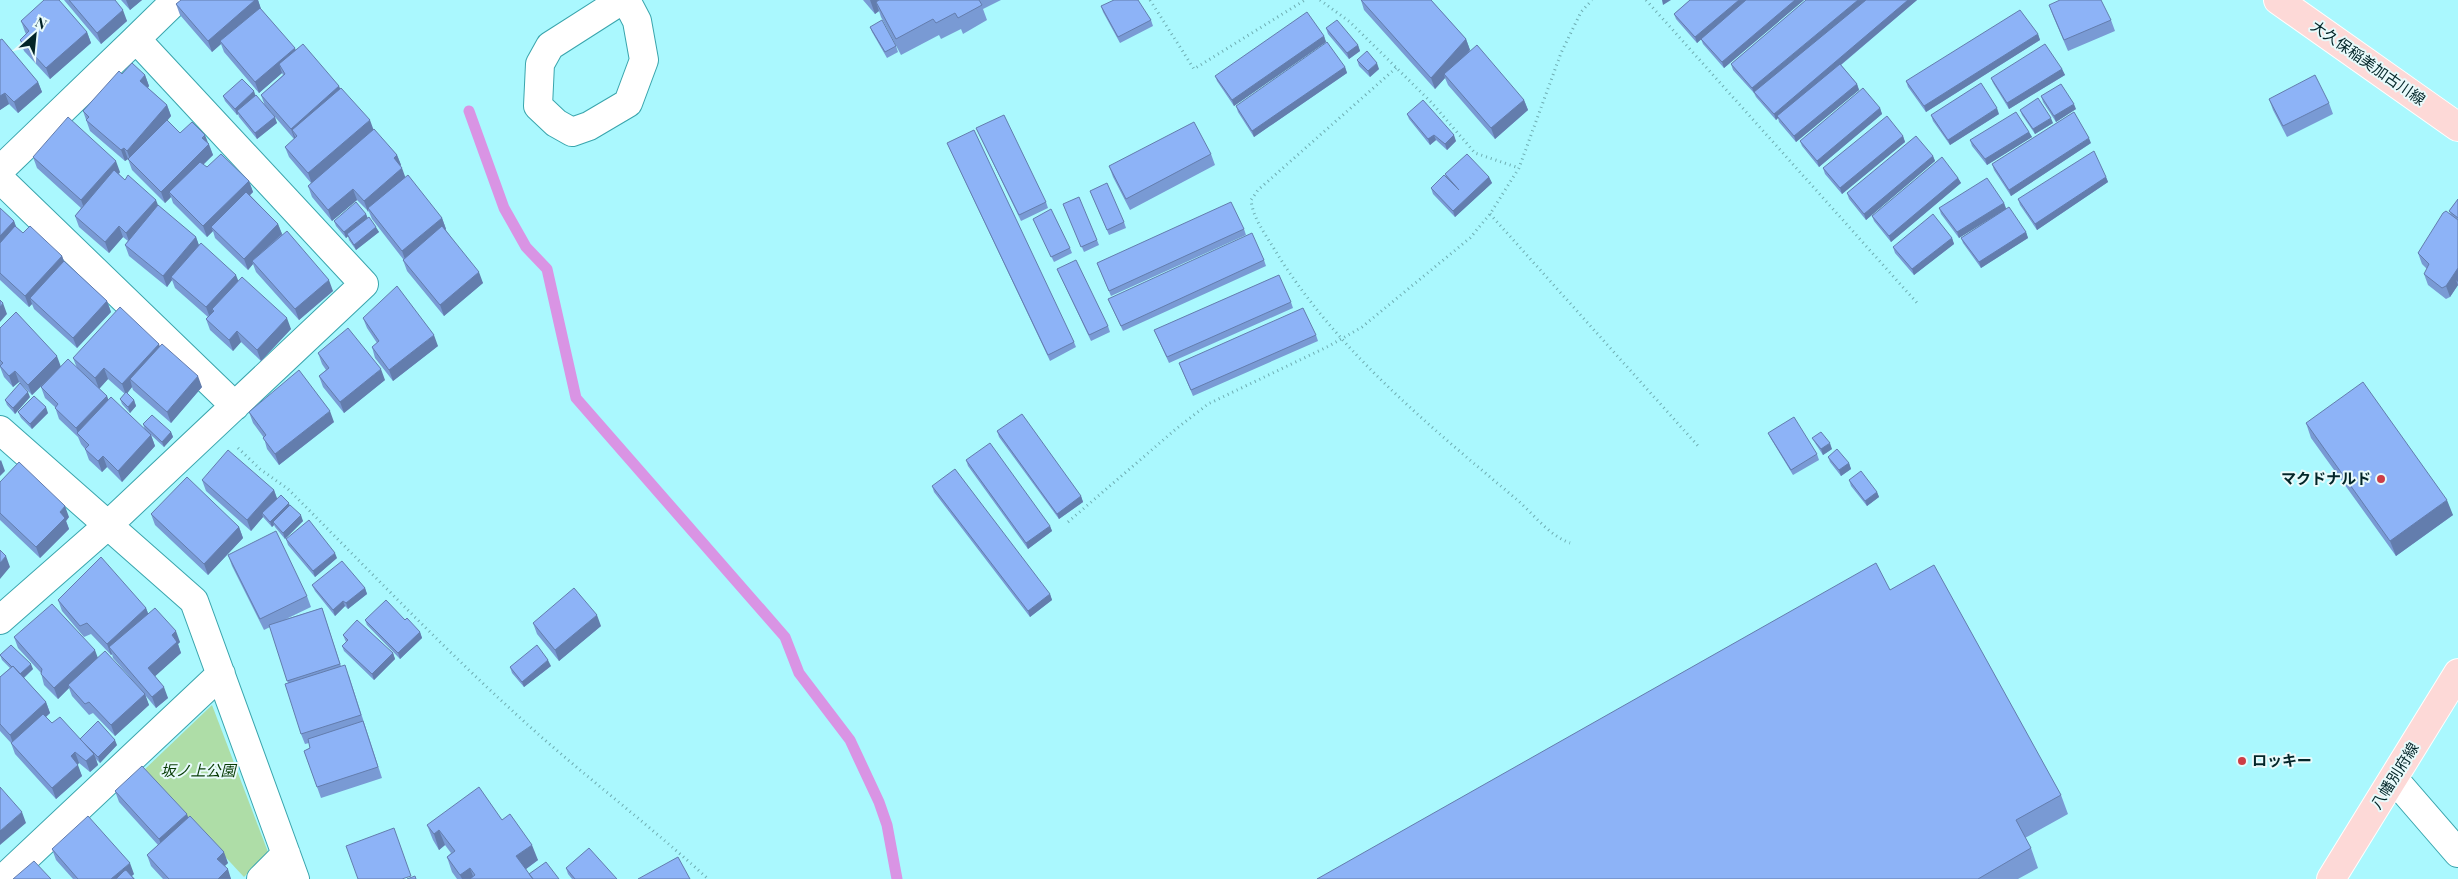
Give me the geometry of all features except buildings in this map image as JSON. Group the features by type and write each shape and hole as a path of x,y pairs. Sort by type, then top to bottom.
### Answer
{"main road":[{"name":"大久保稲美加古川線","path":"2278,0 2458,127"},
{"name":"八幡別府線","path":"2331,879 2458,673"}],"street":[{"path":"0,170 176,0"},
{"path":"624,0 637,21 644,60 628,103 589,126 572,132 556,123 538,106 540,64 550,46 624,0"},
{"path":"0,620 107,526 364,284 136,39"},
{"path":"0,179 234,406"},
{"path":"0,430 194,601 291,867 261,879"},
{"path":"3,879 221,674"},
{"path":"2394,779 2458,853"}],"path":[{"path":"1150,0 1194,69 1305,0"},
{"path":"1320,0 1350,22 1431,102 1476,153 1519,168"},
{"path":"1068,522 1176,429 1208,404 1342,339 1362,327 1470,238 1490,214 1519,168 1561,53 1581,12 1592,0"},
{"path":"1646,0 1918,304"},
{"path":"1396,68 1258,190 1250,200 1253,213 1288,274 1342,339 1415,413 1521,503 1558,539 1570,543"},
{"path":"1490,214 1699,447"},
{"path":"214,425 260,469 288,489 439,641 546,741 662,837 708,879"}],"green space":[{"name":"坂ノ上公園","path":"212,705 268,852 244,877 144,770"}],"waterway":[{"path":"469,111 504,208 526,247 547,269 576,398 785,637 799,673 850,740 879,802 887,825 897,879"}],"place":[{"name":"マクドナルド","path":"2381,479"},
{"name":"ロッキー","path":"2242,761"}]}
